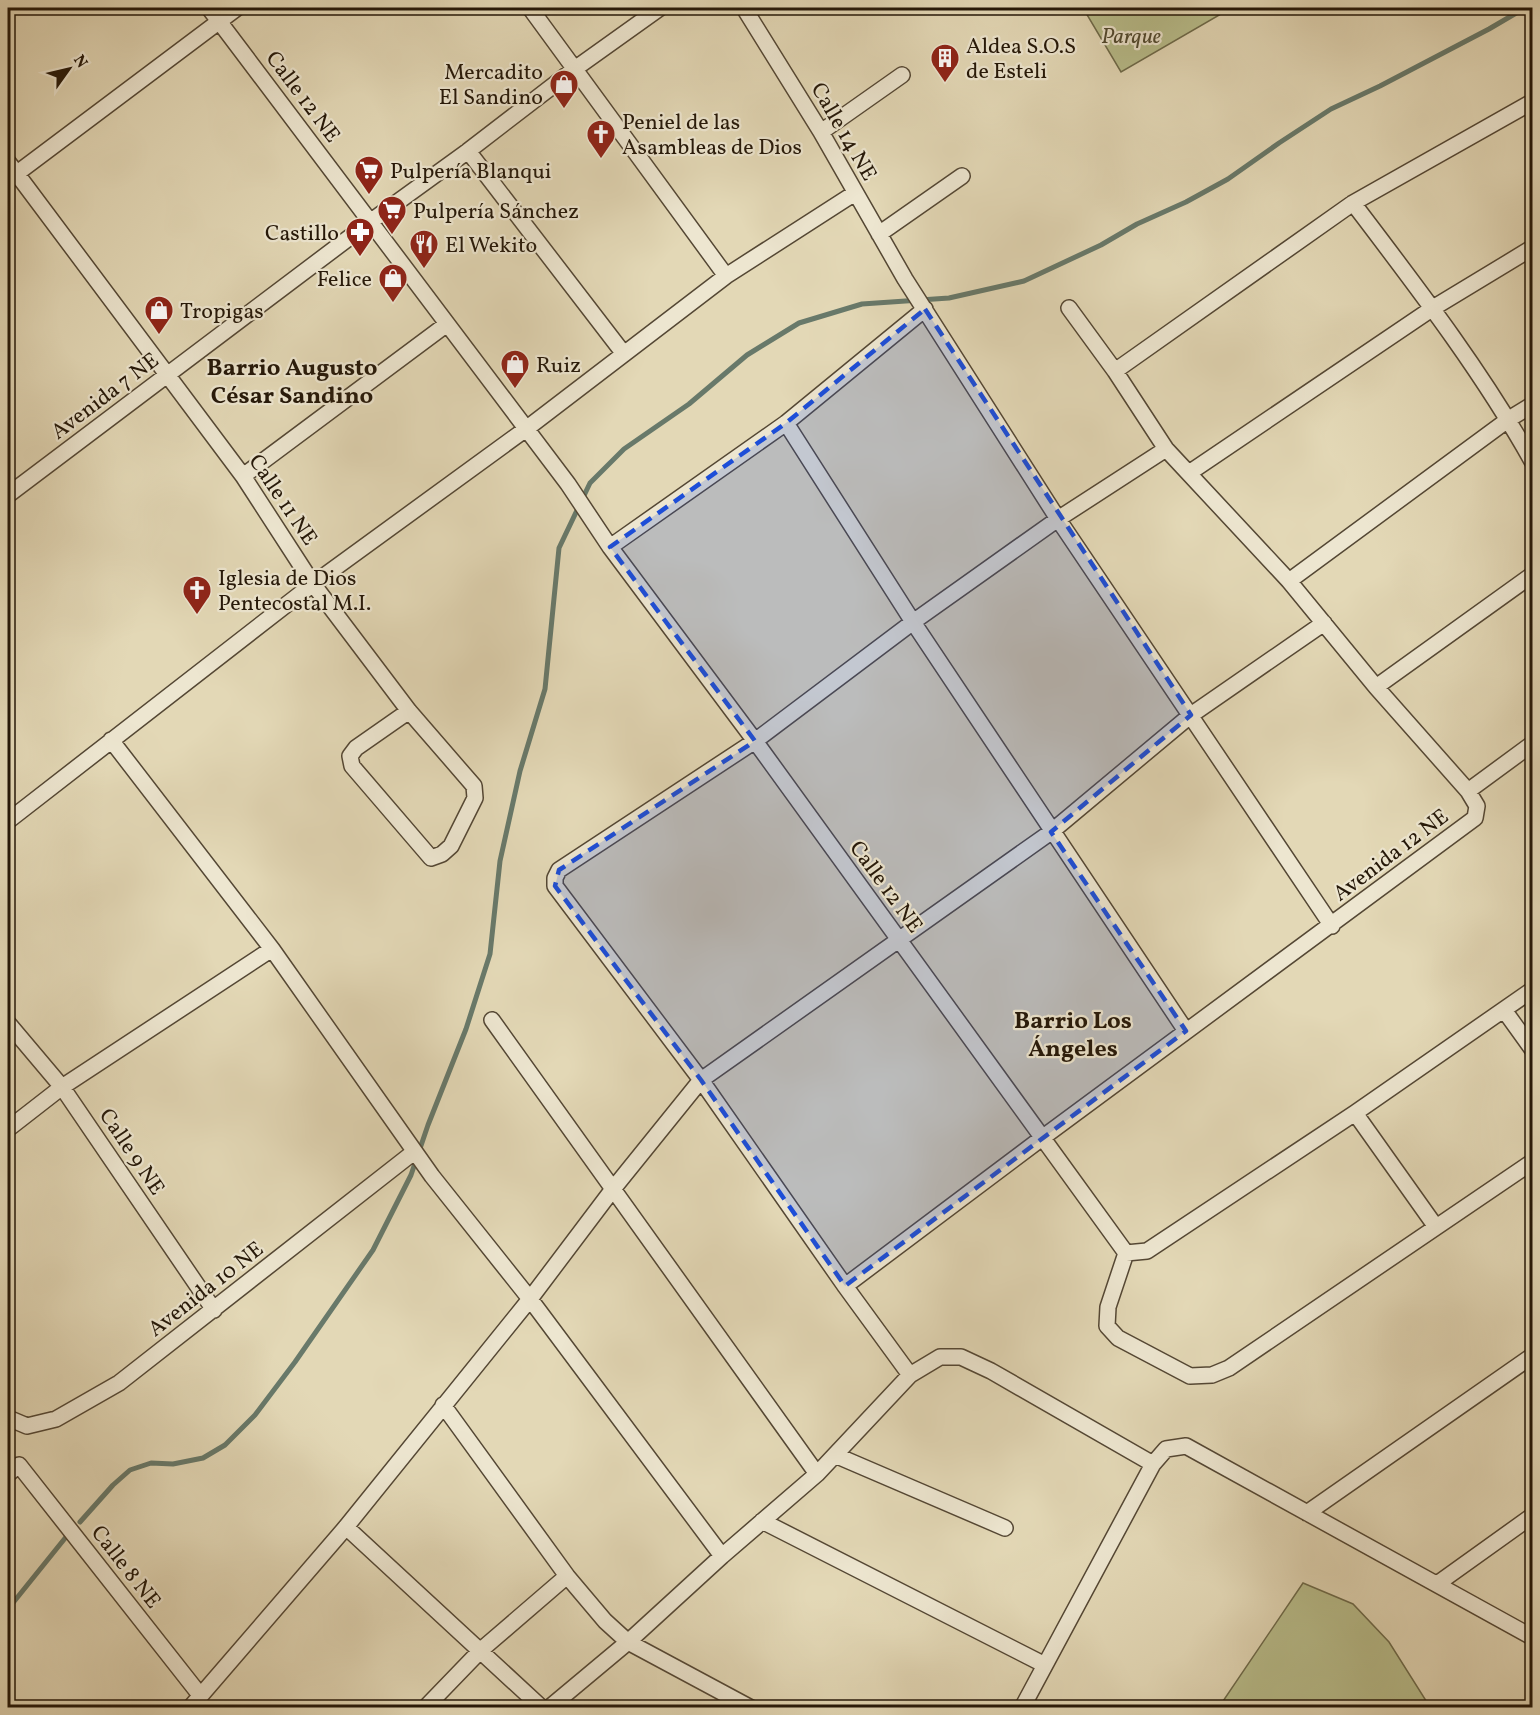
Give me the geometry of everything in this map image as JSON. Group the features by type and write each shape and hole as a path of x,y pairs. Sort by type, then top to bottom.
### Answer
{"street":[{"name":"Calle 12 NE","path":"209,8 568,484 610,547 755,741 1126,1253"},
{"path":"10,171 237,8"},
{"path":"530,8 726,276"},
{"name":"Avenida 7 NE","path":"8,495 576,68 660,8"},
{"name":"Calle 14 NE","path":"745,8 821,132 905,279 1058,519 1332,926"},
{"path":"821,132 902,75"},
{"path":"1115,371 1353,203 1533,102"},
{"path":"468,151 624,354"},
{"name":"Calle 11 NE","path":"10,171 243,476 313,584 409,711 474,786 475,798 451,846 442,854 431,858 352,766 350,756 356,748 409,711"},
{"path":"879,234 962,176"},
{"path":"8,821 313,584 526,429 726,276 855,193"},
{"path":"1353,203 1433,308 1509,419 1533,461"},
{"path":"1189,473 1433,308 1533,248"},
{"path":"610,547 786,423 923,306"},
{"path":"1069,308 1115,371 1166,449 1290,580 1376,687 1468,792"},
{"path":"243,476 447,324"},
{"path":"1290,580 1509,419 1533,405"},
{"path":"786,423 913,622 1186,1031"},
{"path":"910,1375 701,1080 555,886 555,878 559,870 755,741 913,622 1058,519 1166,449"},
{"path":"1376,687 1533,575"},
{"path":"190,1707 346,1527 530,1299 613,1189 701,1080 897,939 1052,832 1191,715 1324,623"},
{"path":"111,740 272,949 414,1152 530,1299 722,1556"},
{"name":"Avenida 12 NE","path":"845,1286 1475,818 1477,806 1468,792 1533,744"},
{"path":"8,1129 62,1087 272,949"},
{"path":"1533,990 1355,1113 1147,1251 1126,1253 1108,1307 1107,1326 1118,1338 1190,1376 1212,1375 1229,1368 1533,1162"},
{"path":"1504,1010 1533,1049"},
{"path":"492,1020 817,1474"},
{"name":"Calle 9 NE","path":"8,1023 62,1087 214,1310"},
{"path":"1355,1113 1436,1227"},
{"name":"Avenida 10 NE","path":"8,1418 27,1426 56,1419 119,1383 414,1152"},
{"path":"1307,1513 1533,1356"},
{"path":"549,1707 628,1642 722,1556 817,1474 910,1375 940,1358 961,1357 991,1371 1153,1464"},
{"path":"443,1406 567,1576 605,1621 628,1642 751,1707"},
{"path":"1022,1707 1153,1464 1166,1449 1186,1446 1533,1637"},
{"path":"835,1455 1005,1528"},
{"name":"Calle 8 NE","path":"13,1469 200,1695"},
{"path":"1437,1584 1533,1516"},
{"path":"762,1521 1045,1665"},
{"path":"346,1527 542,1707"},
{"path":"425,1707 481,1650 567,1576"}],"highlighted area":[{"path":"925,309 1191,715 1051,832 1186,1031 845,1286 701,1080 555,886 559,870 755,741 610,547 786,423"}],"green space":[{"name":"Parque","path":"1083,8 1217,8 1221,14 1121,72"},
{"path":"1303,1583 1353,1604 1389,1642 1430,1707 1219,1707"}],"waterway":[{"path":"80,1522 113,1485 130,1470 151,1463 173,1464 203,1458 225,1445 255,1415 373,1250 411,1175 466,1029 490,954 500,861 520,771 545,689 559,548 590,483 624,449 689,404 747,355 799,323 862,304 949,298 1024,281 1186,202 1228,179 1331,109 1380,86 1525,8"},
{"path":"8,1609 66,1537"}],"place":[{"name":"Aldea S.O.S de Esteli","path":"945,84"},
{"name":"Mercadito El Sandino","path":"564,110"},
{"name":"Peniel de las Asambleas de Dios","path":"601,160"},
{"name":"Pulpería Blanqui","path":"369,196"},
{"name":"Pulpería Sánchez","path":"392,236"},
{"name":"Castillo","path":"360,258"},
{"name":"El Wekito","path":"424,270"},
{"name":"Felice","path":"393,304"},
{"name":"Tropigas","path":"159,336"},
{"name":"Ruiz","path":"515,390"},
{"name":"Iglesia de Dios Pentecostal M.I.","path":"197,616"}],"district":[{"name":"Barrio Augusto César Sandino","path":"292,381"},
{"name":"Barrio Los Ángeles","path":"1073,1034"}]}
